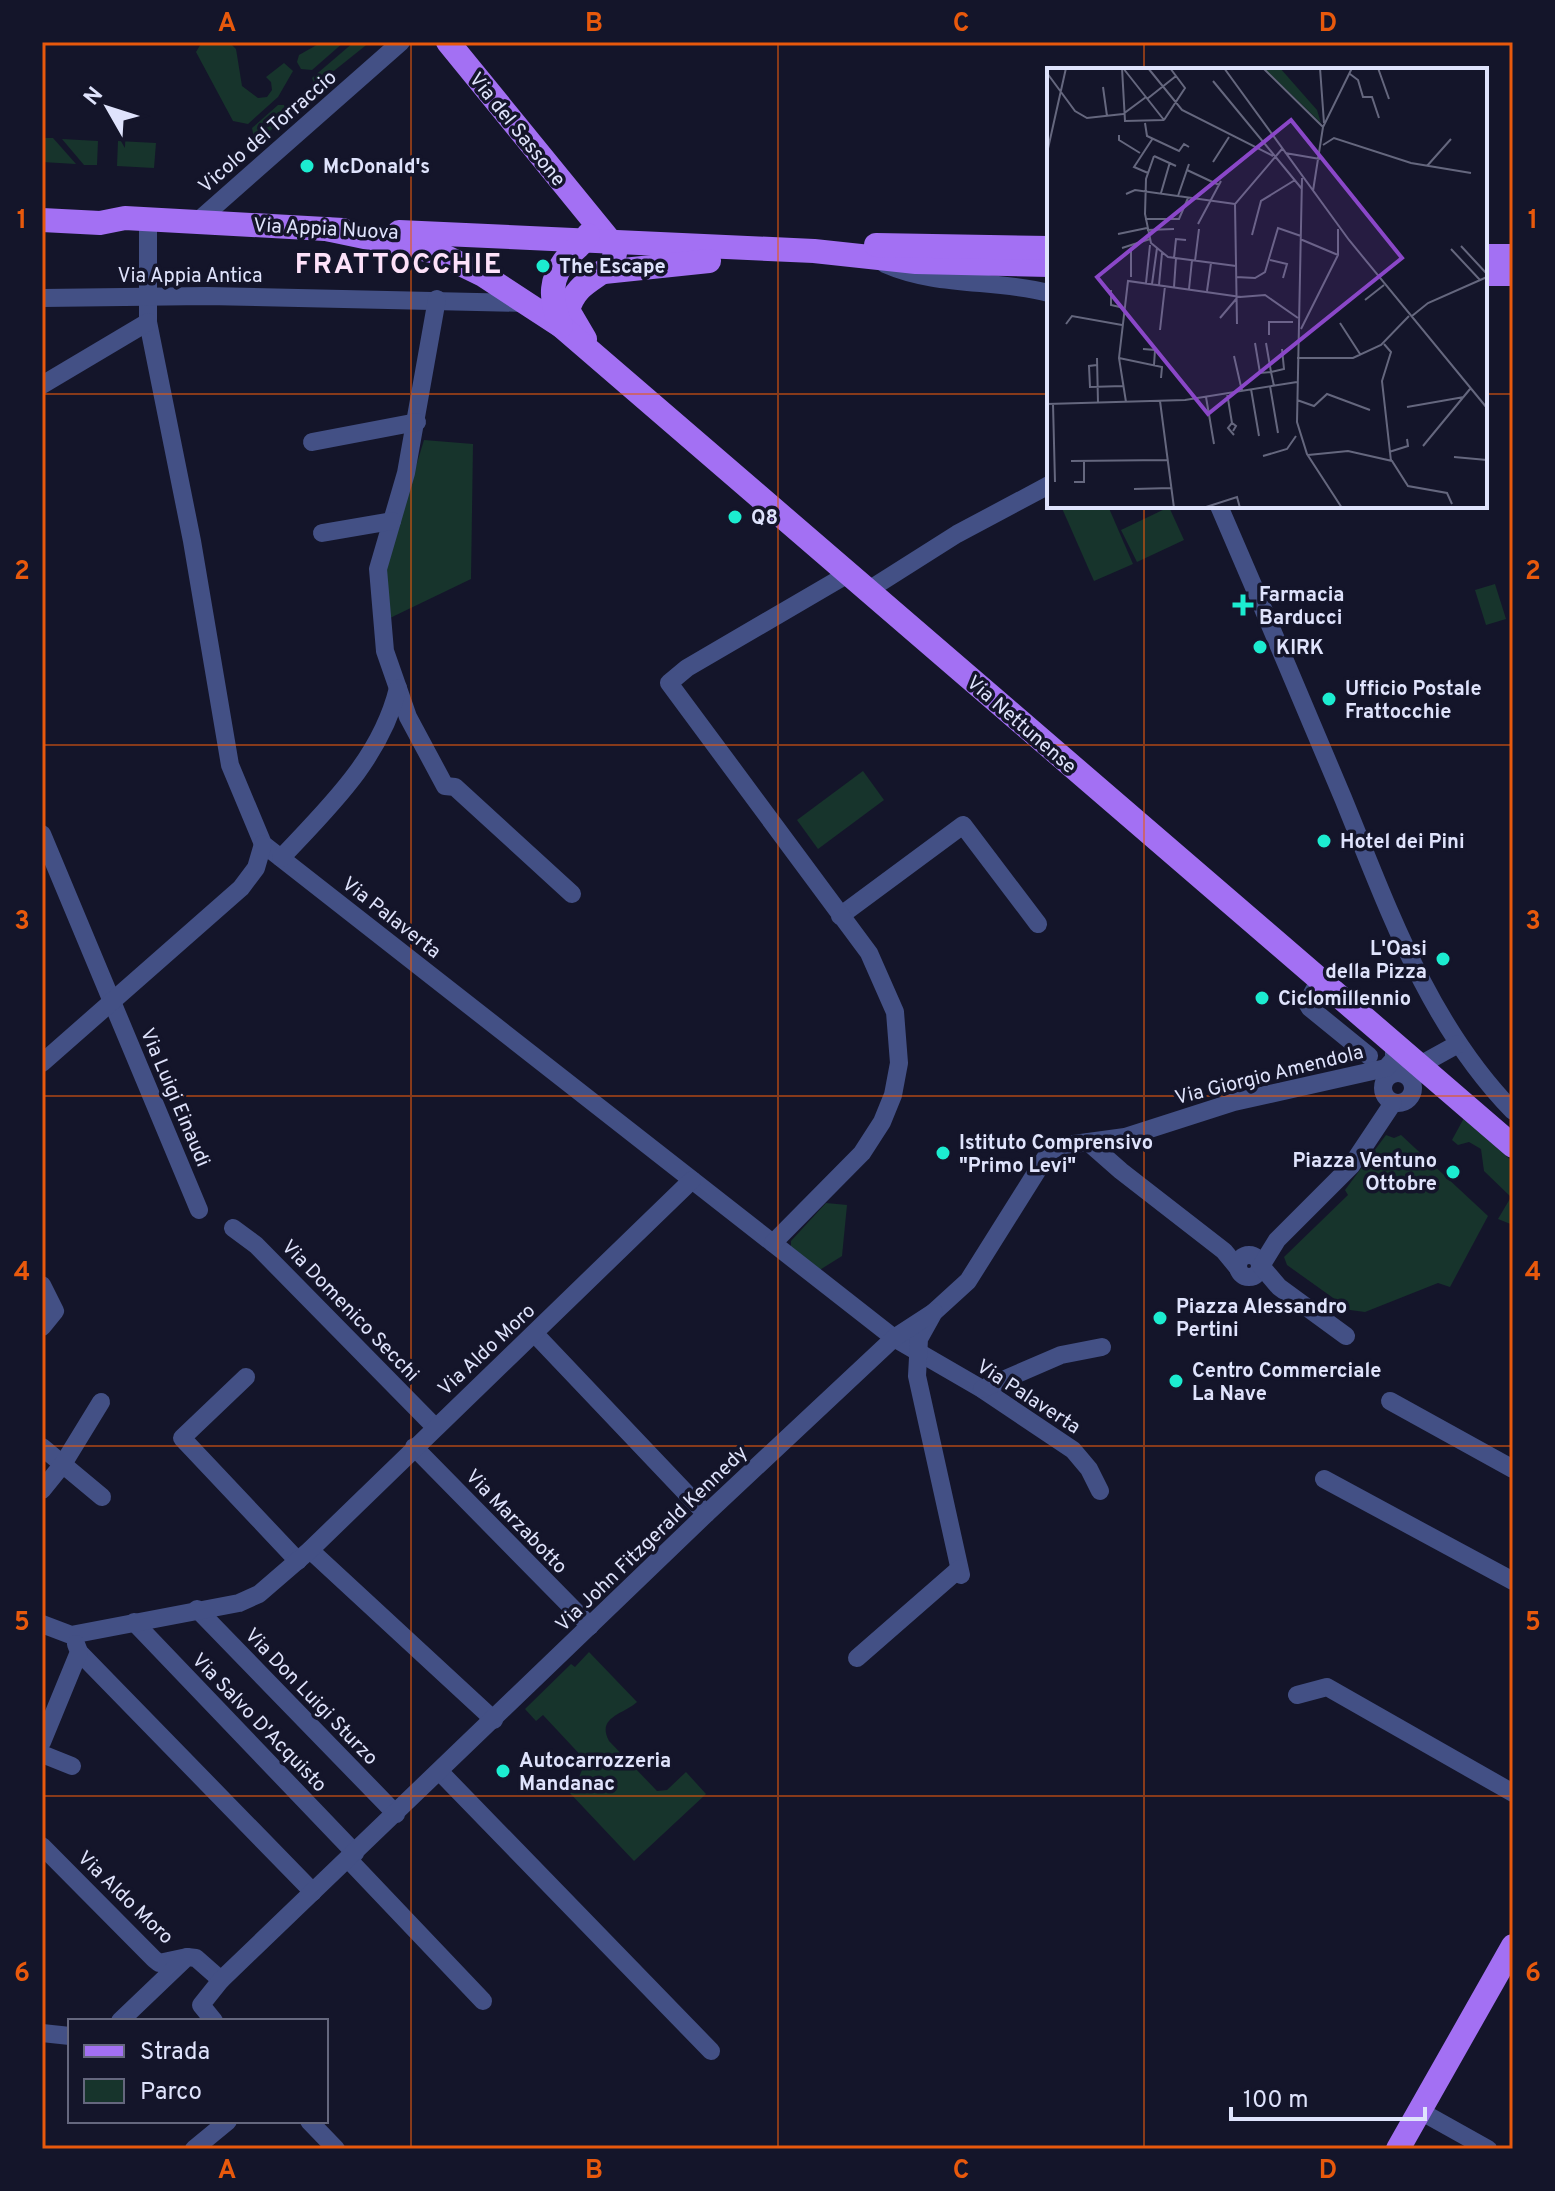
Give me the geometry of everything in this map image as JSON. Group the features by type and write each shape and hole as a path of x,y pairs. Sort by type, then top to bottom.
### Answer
{"main road":[{"name":"Via del Sassone","path":"448,42 587,217 611,242"},
{"name":"Via Appia Nuova","path":"42,207 101,209 136,218"},
{"path":"561,326 551,301 553,283 569,255 584,242 588,234 587,217"},
{"name":"Via Appia Nuova","path":"42,220 100,223 136,218 814,251 876,259 1047,265"},
{"path":"326,229 436,252 530,304"},
{"path":"451,235 500,270 530,304"},
{"path":"604,272 612,264 615,253 611,242"},
{"name":"Via Appia Nuova","path":"814,251 869,245 1047,248"},
{"path":"600,361 568,310 583,282 604,272 781,250"},
{"path":"1487,256 1513,256"},
{"path":"1487,274 1513,274"},
{"name":"Via Nettunense","path":"530,304 561,326 1513,1146"},
{"path":"1398,2149 1513,1947"}],"street":[{"name":"Vicolo del Torraccio","path":"198,221 401,42"},
{"name":"Via Palaverta","path":"136,218 148,295 148,322 192,541 230,765 263,844 894,1338 982,1389 1073,1450 1085,1462 1100,1491"},
{"path":"876,259 916,277 1015,284 1047,292"},
{"name":"Via Appia Antica","path":"42,298 148,295 437,299 530,304"},
{"path":"437,299 417,422 378,569 385,651 408,717 445,786 455,787 572,894"},
{"path":"42,385 148,322"},
{"path":"312,442 417,422"},
{"path":"867,591 957,534 1047,486"},
{"path":"1220,508 1399,934 1458,1044 1513,1111"},
{"path":"322,533 392,521"},
{"path":"773,1243 862,1153 882,1122 893,1095 899,1063 895,1012 879,969 669,683 679,673 848,574"},
{"path":"367,760 392,713 398,688"},
{"path":"281,858 408,717"},
{"path":"840,916 963,825 1038,924"},
{"name":"Via Luigi Einaudi","path":"44,844 199,1210"},
{"path":"42,1063 241,888 256,868 263,844"},
{"path":"1319,981 1307,1003 1310,1008 1369,1056"},
{"name":"Via Giorgio Amendola","path":"894,1338 934,1312 968,1281 1049,1152 1059,1146 1125,1137 1220,1105 1386,1068 1397,1050 1394,1043"},
{"path":"1250,1264 1351,1166 1425,1069 1458,1044"},
{"path":"1088,1142 1224,1251 1250,1264 1346,1336"},
{"name":"Via Aldo Moro","path":"75,1643 134,1622 250,1599 304,1556 692,1180"},
{"name":"Via Domenico Secchi","path":"233,1228 266,1254 435,1427"},
{"path":"42,1285 55,1311 42,1327"},
{"name":"Via Giorgio Amendola","path":"918,1354 919,1339 934,1312"},
{"path":"535,1334 706,1514"},
{"name":"Via John Fitzgerald Kennedy","path":"212,2019 201,2005 221,1980 706,1514 894,1338"},
{"path":"982,1389 1061,1355 1102,1347"},
{"path":"857,1658 960,1572 917,1376 918,1354"},
{"path":"246,1377 182,1438 304,1556 494,1720"},
{"path":"1390,1401 1513,1469"},
{"path":"42,1490 63,1464 101,1402"},
{"path":"42,1447 102,1497"},
{"name":"Via Marzabotto","path":"414,1447 590,1626"},
{"path":"1324,1479 1513,1581"},
{"name":"Via Don Luigi Sturzo","path":"197,1609 396,1814"},
{"name":"Via Salvo D'Acquisto","path":"134,1622 351,1856"},
{"path":"42,1624 75,1643 313,1892"},
{"path":"42,1742 75,1643"},
{"path":"1297,1695 1327,1687 1513,1793"},
{"path":"42,1754 72,1766"},
{"path":"440,1772 711,2051"},
{"name":"Via Aldo Moro","path":"42,1846 159,1963 187,1957"},
{"path":"351,1856 483,2001"},
{"path":"122,2019 187,1957 196,1958 221,1980"},
{"path":"42,2033 68,2036"},
{"path":"1420,2111 1488,2149"},
{"path":"194,2149 226,2123"},
{"path":"311,2123 336,2149"}],"green space":[{"path":"202,42 229,42 236,49 242,86 258,98 267,97 272,90 271,82 266,77 284,63 293,71 278,97 248,124 233,121 196,52"},
{"path":"322,42 344,42 312,70 301,69 297,62 299,55"},
{"path":"354,42 370,42 315,86 312,78"},
{"path":"278,105 284,105 287,116 255,144 252,128"},
{"path":"42,138 53,138 76,164 42,162"},
{"path":"62,139 98,141 97,165 84,165"},
{"path":"118,141 156,143 154,168 117,166"},
{"path":"424,440 473,444 471,579 390,618 386,565"},
{"path":"1062,508 1109,508 1133,564 1094,581"},
{"path":"1169,508 1184,540 1137,562 1121,530"},
{"path":"1495,584 1506,619 1486,625 1475,590"},
{"path":"863,771 884,800 818,849 797,820"},
{"path":"1464,1118 1513,1162 1513,1225 1498,1219 1511,1197 1484,1171 1481,1149 1469,1142 1458,1145 1452,1140"},
{"path":"1386,1135 1394,1138 1401,1135 1488,1216 1450,1287 1438,1283 1365,1312 1350,1310 1287,1265 1284,1257 1348,1195 1345,1190"},
{"path":"826,1203 847,1205 842,1256 818,1271 791,1249 791,1241"},
{"path":"589,1652 637,1702 609,1721 606,1733 609,1741 657,1791 667,1790 686,1772 706,1794 634,1861 568,1791 576,1784 586,1761 543,1715 536,1721 525,1709 571,1664 575,1667"}],"place":[{"name":"McDonald's","path":"307,166"},
{"name":"The Escape","path":"543,266"},
{"name":"Q8","path":"735,517"},
{"name":"Farmacia Barducci","path":"1243,605"},
{"name":"KIRK","path":"1260,647"},
{"name":"Ufficio Postale Frattocchie","path":"1329,699"},
{"name":"Hotel dei Pini","path":"1324,841"},
{"name":"L'Oasi della Pizza","path":"1443,959"},
{"name":"Ciclomillennio","path":"1262,998"},
{"name":"Istituto Comprensivo \"Primo Levi\"","path":"943,1153"},
{"name":"Piazza Ventuno Ottobre","path":"1453,1172"},
{"name":"Piazza Alessandro Pertini","path":"1160,1318"},
{"name":"Centro Commerciale La Nave","path":"1176,1381"},
{"name":"Autocarrozzeria Mandanac","path":"503,1771"}],"district":[{"name":"FRATTOCCHIE","path":"399,263"}]}
